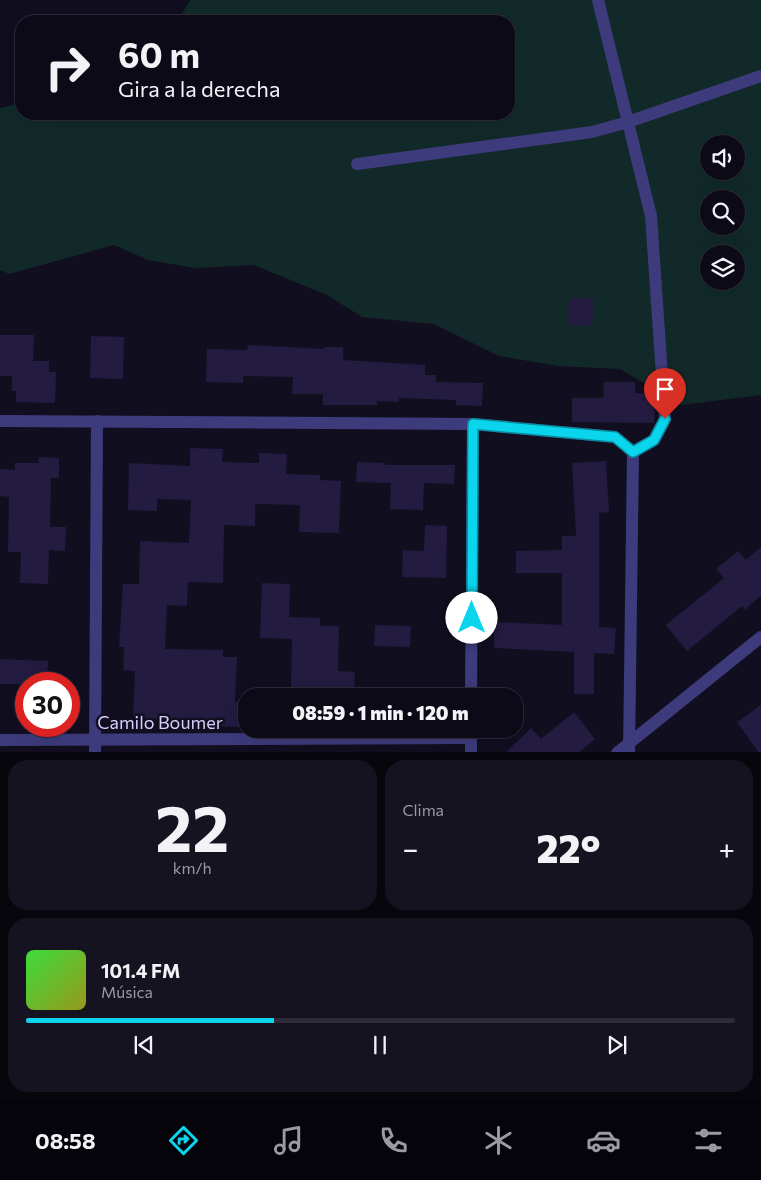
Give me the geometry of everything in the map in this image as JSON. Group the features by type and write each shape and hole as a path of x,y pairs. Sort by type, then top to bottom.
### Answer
{"street":[{"path":"598,0 651,216 665,419 654,440 633,452"},
{"path":"358,164 592,132 628,122 761,76"},
{"path":"0,421 473,424 615,437 633,452"},
{"path":"95,746 97,421"},
{"path":"471,688 473,424"},
{"path":"629,748 633,452"},
{"path":"617,752 629,748 761,637"},
{"name":"Camilo Boumer","path":"0,740 95,746 326,738"},
{"path":"471,738 472,752"}],"green space":[{"path":"190,0 761,0 761,395 681,405 620,369 558,366 499,356 434,324 362,317 327,295 254,265 196,268 148,260 114,245 9,274 0,270 0,108 15,104 15,120 515,120 515,15 181,15"}],"building":[{"path":"569,297 594,299 592,326 568,325"},
{"path":"0,335 34,335 33,361 49,361 49,372 56,372 55,403 16,402 16,391 12,391 12,376 0,376"},
{"path":"91,336 124,337 123,379 90,378"},
{"path":"248,345 324,349 324,347 343,347 343,360 425,365 425,375 436,375 436,382 483,383 482,406 456,405 456,400 399,398 399,402 377,401 377,405 323,405 323,394 292,394 293,377 243,376 243,383 206,382 207,349 247,350"},
{"path":"604,382 635,382 635,393 655,394 654,423 572,422 572,398 603,398"},
{"path":"190,448 223,449 222,462 259,463 259,453 287,454 286,474 320,475 320,480 341,481 339,533 299,532 300,505 255,504 255,526 224,525 223,583 188,582 187,606 167,605 165,649 223,650 223,657 237,657 235,702 238,702 238,727 171,725 172,719 133,718 135,671 123,670 124,647 119,647 123,584 139,584 140,541 189,543 191,500 157,499 157,511 128,510 129,463 190,466"},
{"path":"39,457 59,458 59,478 51,478 50,527 66,527 65,551 49,550 48,584 20,583 21,552 8,552 9,497 0,496 0,469 15,470 15,463 38,463"},
{"path":"606,461 609,512 599,513 599,627 616,628 614,654 594,653 594,694 574,694 574,652 494,648 494,622 562,625 562,573 516,573 516,551 562,550 562,536 576,536 572,463"},
{"path":"357,462 385,463 385,465 455,465 454,484 424,483 423,510 390,509 391,483 356,482"},
{"path":"425,525 447,526 446,578 402,577 403,550 424,551"},
{"path":"761,547 761,595 745,610 742,606 687,651 666,625 724,578 716,569 738,551 746,560"},
{"path":"262,583 290,584 289,617 320,618 320,626 339,626 338,671 355,672 354,688 291,688 292,639 260,638"},
{"path":"375,625 411,626 410,647 374,646"},
{"path":"0,659 48,661 48,672 15,672 15,684 0,684"},
{"path":"761,705 761,752 758,752 737,722"},
{"path":"574,712 595,739 579,752 506,752 521,738 523,738 531,728 541,739"}],"route":[{"path":"472,618 473,424 615,437 633,452 654,440 665,419"}]}
